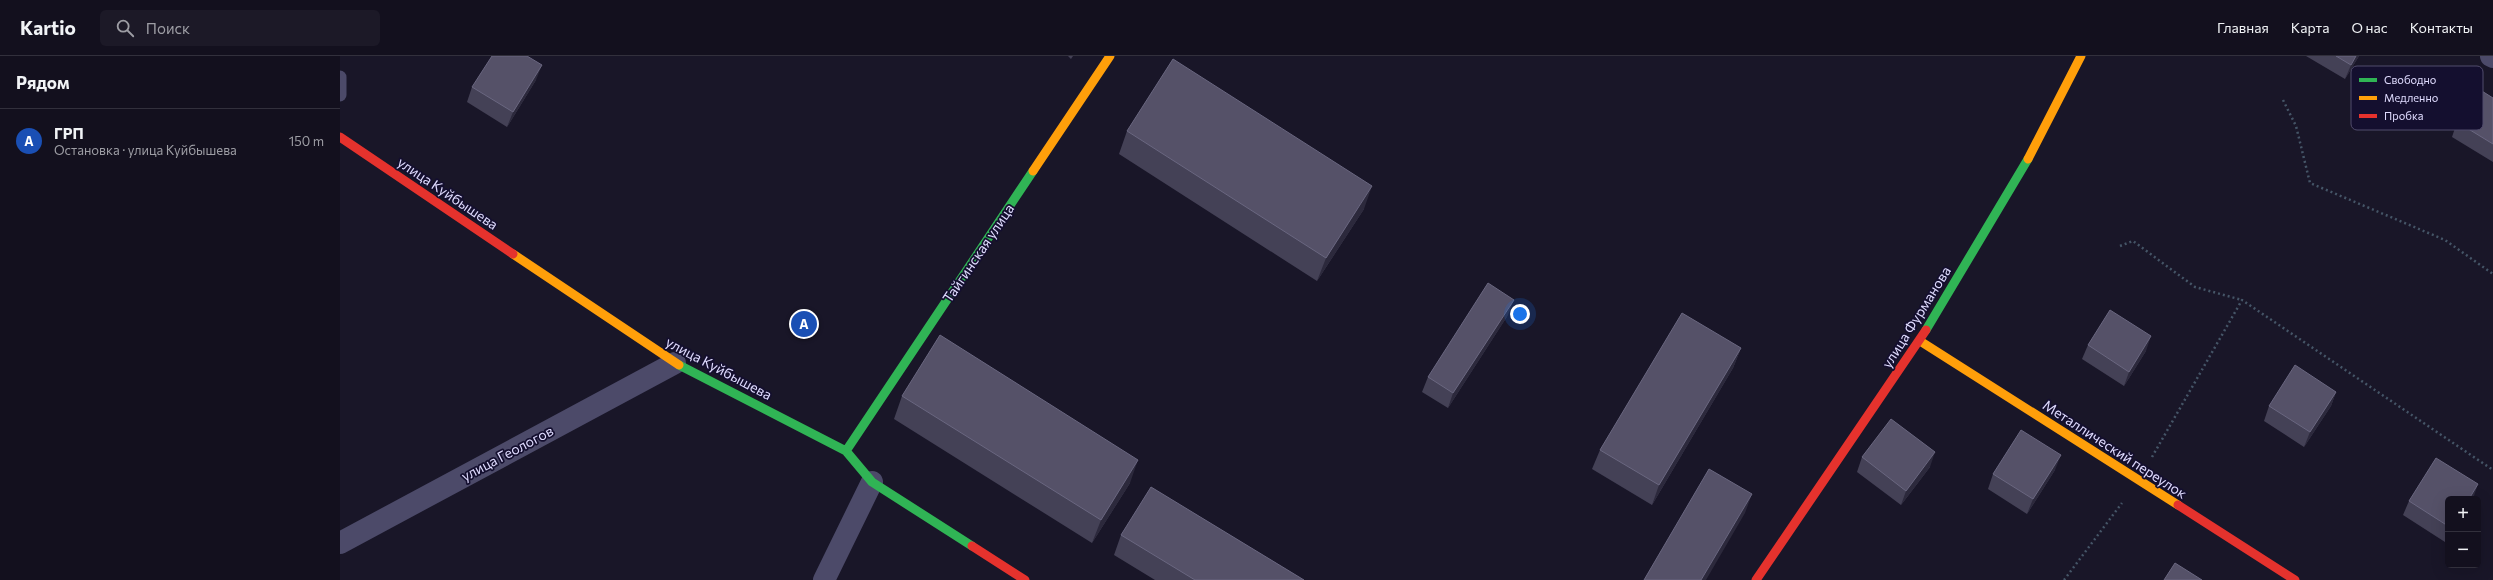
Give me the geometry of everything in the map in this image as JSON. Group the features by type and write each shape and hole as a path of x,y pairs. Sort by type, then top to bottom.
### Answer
{"street":[{"name":"Тайгинская улица","path":"846,451 1110,56"},
{"name":"улица Фурманова","path":"1756,580 1920,341 2028,158 2081,56"},
{"name":"улица Куйбышева","path":"340,137 674,363 846,451 872,482 1025,580"},
{"name":"Металлический переулок","path":"1920,341 2295,580"},
{"name":"улица Геологов","path":"340,543 674,363"},
{"path":"824,580 872,482"}],"lane":[{"path":"340,77 340,95"}],"path":[{"path":"2283,100 2296,126 2310,183 2445,240 2493,274"},
{"path":"2120,246 2133,241 2195,288 2242,300 2493,470"},
{"path":"2064,580 2138,480 2242,300"}],"building":[{"path":"492,56 527,56 542,65 513,112 472,87"},
{"path":"2336,56 2356,56 2351,65"},
{"path":"1173,59 1372,186 1326,258 1127,131"},
{"path":"2483,92 2493,98 2493,144 2470,130 2483,130"},
{"path":"1488,283 1514,300 1453,393 1428,377"},
{"path":"2110,310 2151,336 2129,372 2088,345"},
{"path":"1682,313 1741,348 1659,485 1600,450"},
{"path":"940,335 1138,460 1101,520 902,396"},
{"path":"2295,365 2336,392 2310,432 2269,406"},
{"path":"1891,419 1935,452 1906,491 1862,457"},
{"path":"2021,430 2061,455 2033,499 1993,474"},
{"path":"2436,458 2478,484 2471,496 2445,496 2445,524 2409,501"},
{"path":"1709,469 1752,494 1701,580 1644,580"},
{"path":"1151,487 1304,580 1195,580 1121,535"},
{"path":"2175,563 2202,580 2164,580"}],"traffic: fast":[{"path":"1926,330 2028,159"},
{"path":"846,451 1033,171"},
{"path":"679,365 846,451 872,482 972,546"}],"traffic: slow":[{"path":"1033,171 1110,56"},
{"path":"2028,159 2081,56"},
{"path":"513,254 679,365"},
{"path":"1920,341 2178,505"}],"traffic: jam":[{"path":"340,137 513,254"},
{"path":"1756,580 1926,330"},
{"path":"2178,505 2295,580"},
{"path":"972,546 1025,580"}],"place":[{"name":"ГРП","path":"804,324"}]}
